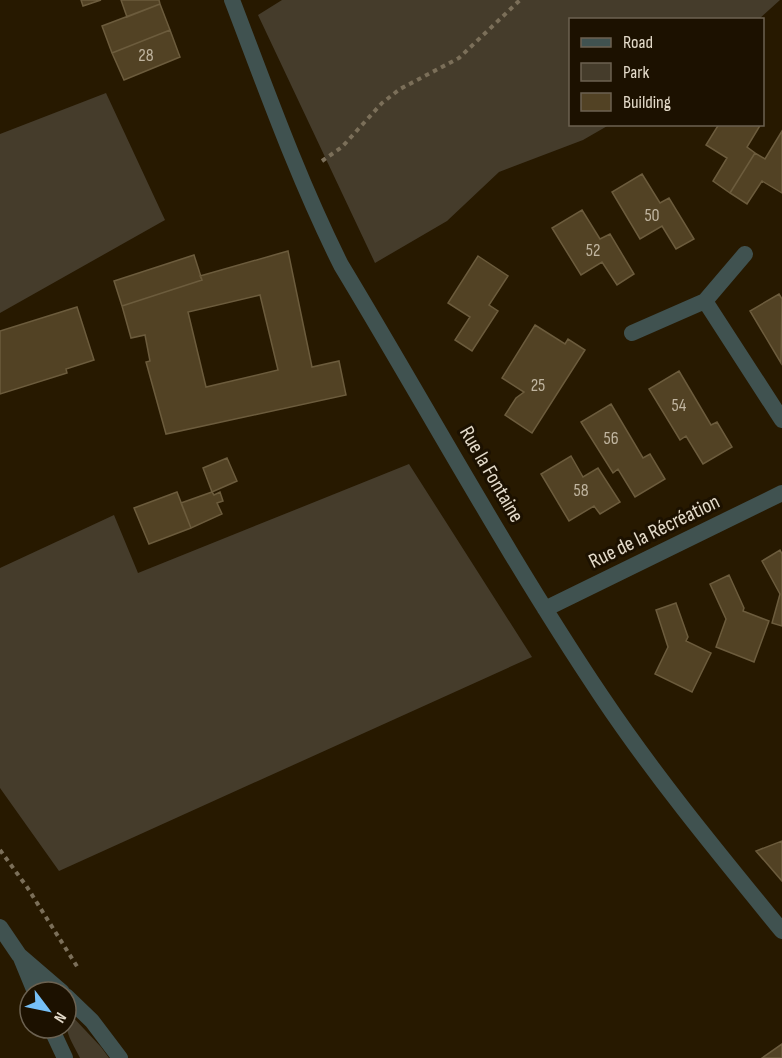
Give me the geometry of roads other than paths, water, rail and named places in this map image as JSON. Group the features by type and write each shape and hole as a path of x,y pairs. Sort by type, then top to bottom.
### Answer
{"street":[{"name":"Rue la Fontaine","path":"232,0 316,215 341,265 545,609 602,697 645,759 782,931"},
{"path":"632,333 705,301 745,254"},
{"path":"705,301 782,420"},
{"name":"Rue de la Récréation","path":"545,609 782,494"},
{"path":"0,927 20,954 49,980"},
{"path":"20,954 30,980"},
{"path":"78,1008 92,1021 120,1058"},
{"path":"57,1040 65,1058"}]}
